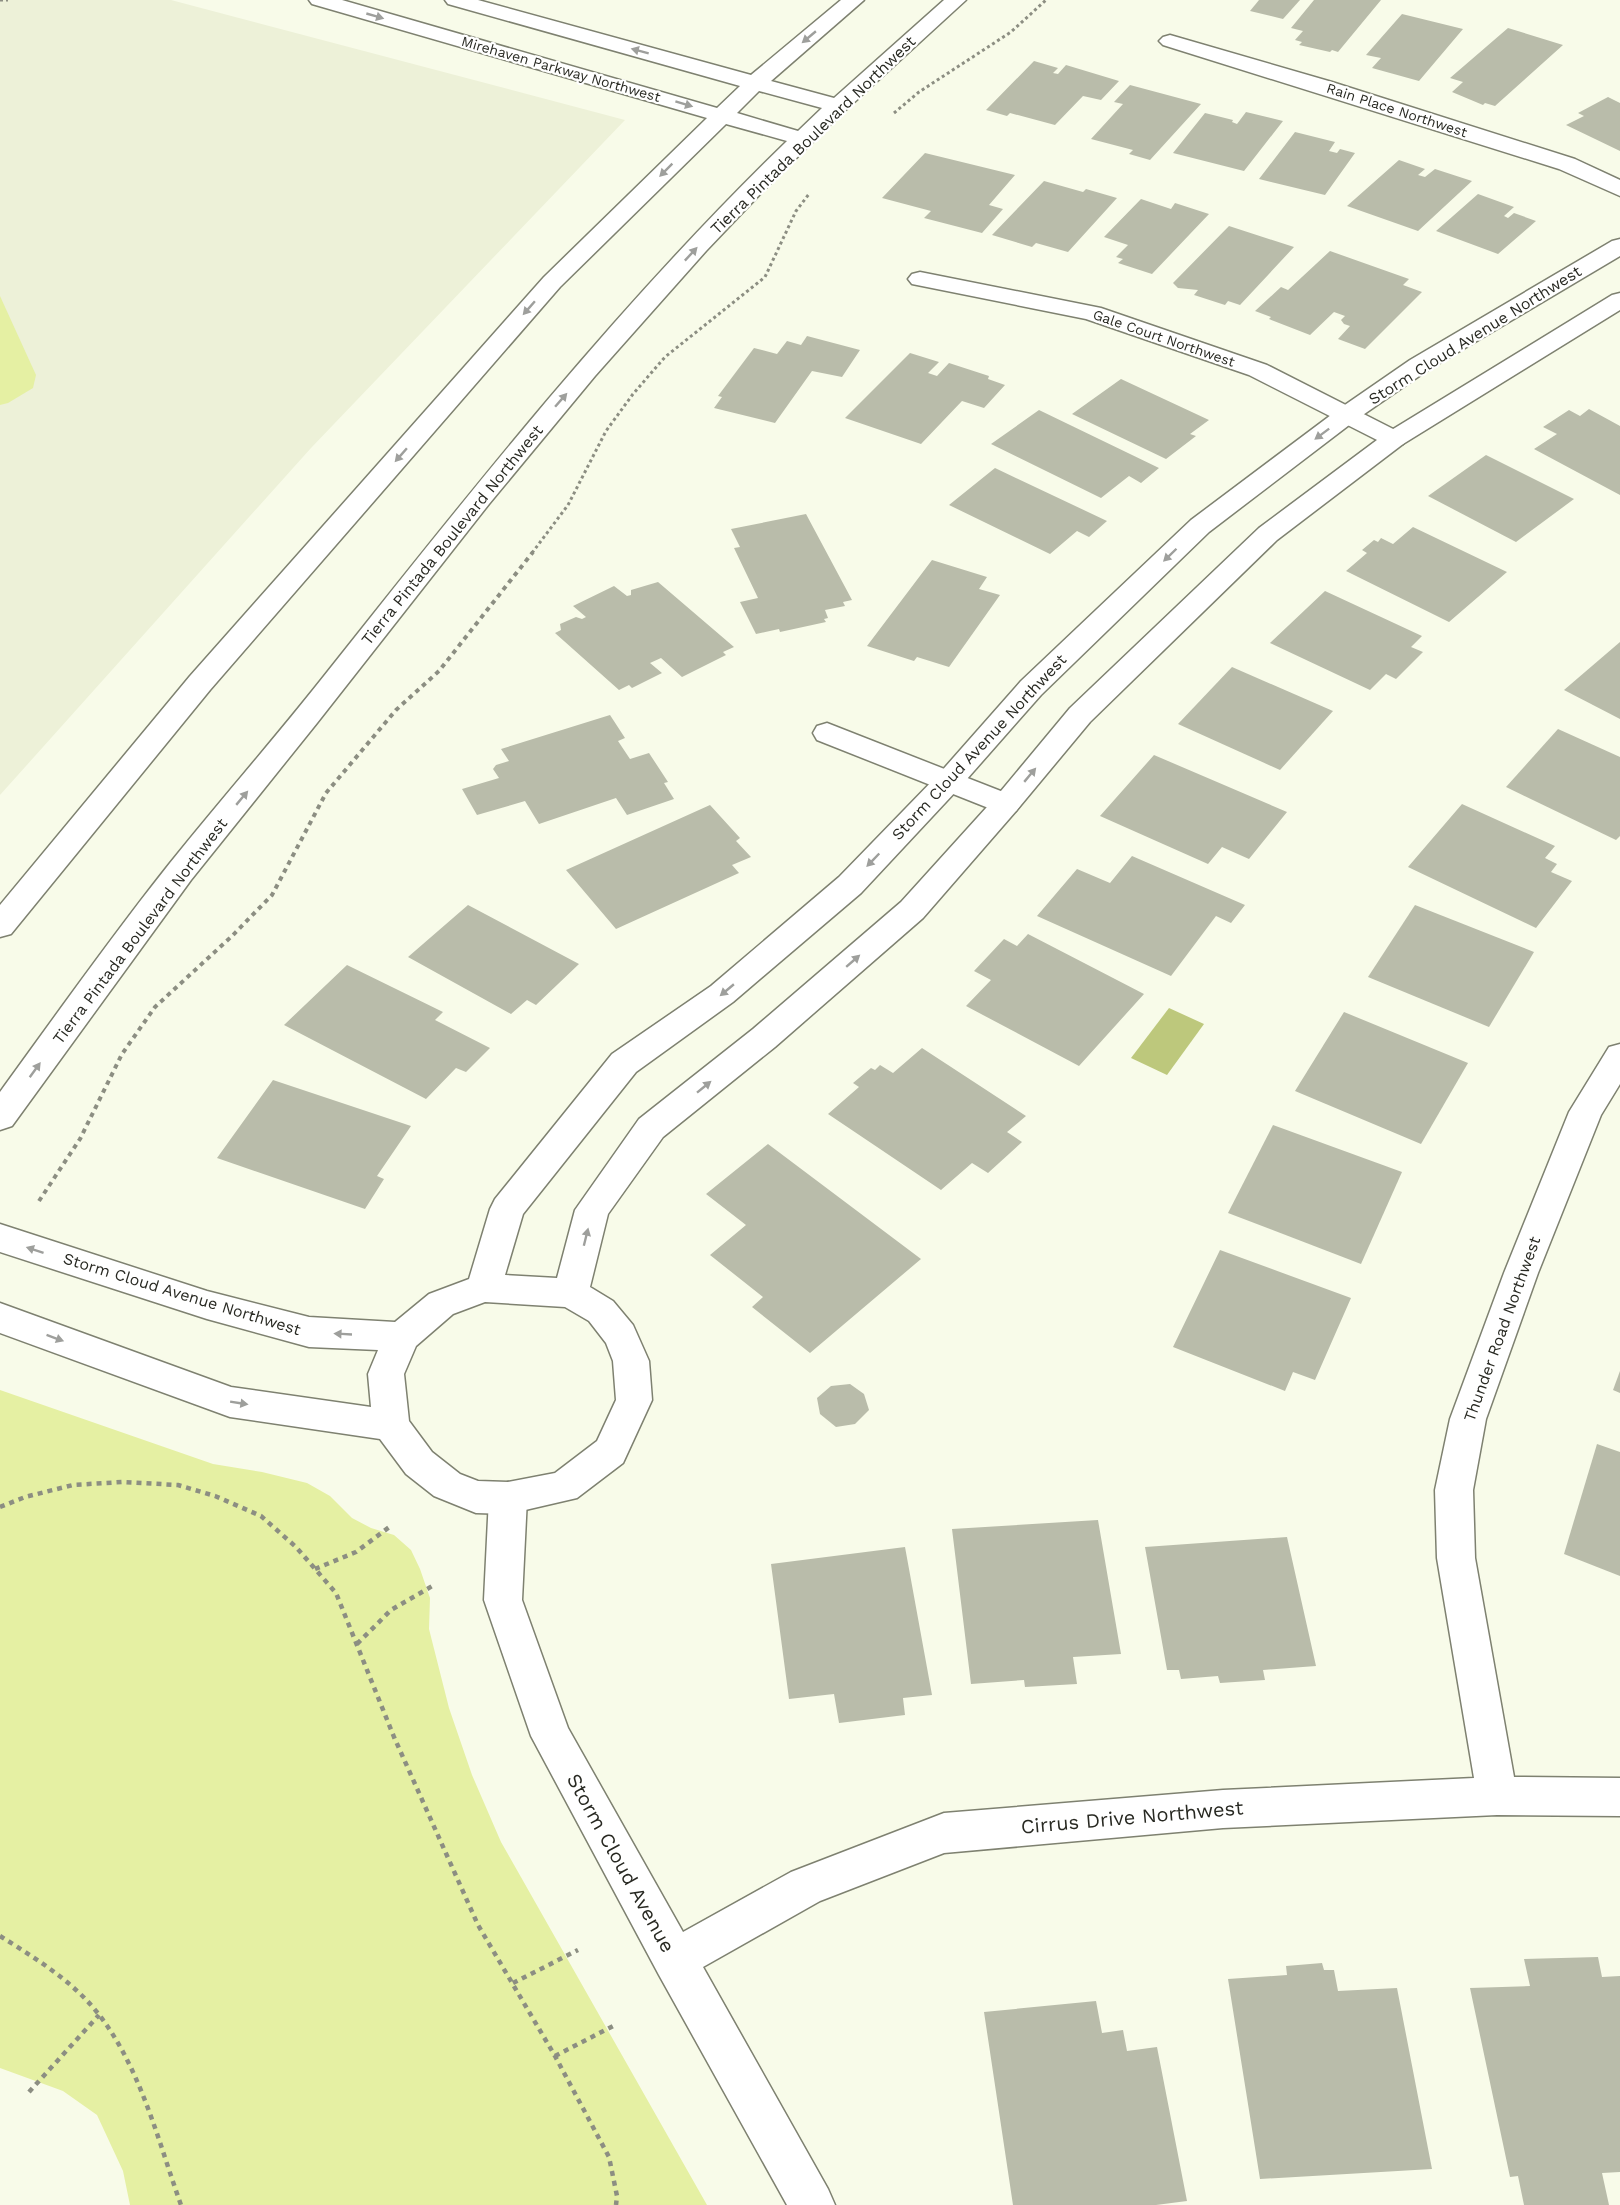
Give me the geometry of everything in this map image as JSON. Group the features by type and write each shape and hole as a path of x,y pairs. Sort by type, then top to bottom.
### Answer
{"street":[{"name":"Mirehaven Parkway Northwest","path":"319,0 803,139"},
{"path":"455,0 838,106"},
{"path":"0,926 200,683 552,282 755,83 854,0"},
{"name":"Tierra Pintada Boulevard Northwest","path":"0,1117 180,873 280,752 413,581 541,424 648,301 755,186 838,106 956,0"},
{"name":"Rain Place Northwest","path":"1170,41 1567,164 1620,189"},
{"name":"Storm Cloud Avenue Northwest","path":"484,1288 507,1209 624,1063 722,994 842,892 949,780 1030,688 1200,526 1348,414 1419,365 1620,246"},
{"name":"Gale Court Northwest","path":"920,279 1092,313 1258,370 1394,439"},
{"path":"572,1293 592,1210 651,1128 764,1038 912,910 1006,804 1080,715 1268,534 1394,439 1620,300"},
{"path":"827,733 1006,804"},
{"name":"Thunder Road Northwest","path":"1497,1796 1456,1558 1454,1490 1468,1419 1521,1273 1586,1112 1620,1056"},
{"name":"Storm Cloud Avenue Northwest","path":"0,1238 207,1305 309,1332 402,1337"},
{"path":"484,1288 572,1293 601,1311 620,1335 631,1361 634,1400 610,1452 564,1487 508,1498 476,1497 447,1485 419,1463 391,1425 386,1374 402,1337 441,1305 484,1288"},
{"path":"0,1318 230,1402 391,1425"},
{"name":"Storm Cloud Avenue","path":"508,1498 504,1600 551,1736 812,2205"},
{"name":"Cirrus Drive Northwest","path":"674,1960 806,1886 944,1833 1223,1809 1497,1796 1620,1797"}],"path":[{"path":"0,0 8,0"},
{"path":"893,114 919,93 1011,32 1046,0"},
{"path":"39,1201 76,1146 122,1054 155,1007 232,936 272,895 326,793 396,710 439,671 507,587 567,506 606,431 633,394 665,357 765,276 796,211 813,189"},
{"path":"0,1507 25,1497 73,1485 122,1482 178,1485 215,1496 261,1516 296,1546 336,1593 394,1737 478,1925 555,2056 609,2157 617,2196 616,2205"},
{"path":"315,1569 359,1551 379,1539 392,1525"},
{"path":"357,1644 387,1611 434,1585"},
{"path":"0,1936 36,1960 80,1996 99,2015 120,2048 146,2106 181,2205"},
{"path":"513,1983 578,1950"},
{"path":"29,2092 99,2015"},
{"path":"555,2056 617,2024"}],"shaded area":[{"path":"0,0 171,0 625,120 311,448 0,795"},
{"path":"0,296 36,375 33,388 8,403 0,405"},
{"path":"1169,1008 1204,1024 1167,1075 1131,1058"},
{"path":"0,1390 213,1464 262,1472 307,1483 330,1496 352,1518 371,1528 394,1535 411,1550 430,1598 429,1629 449,1708 472,1775 501,1842 707,2205 130,2205 123,2171 97,2115 63,2091 0,2068"}],"building":[{"path":"1259,0 1300,0 1283,19 1250,11"},
{"path":"1314,0 1381,0 1338,52 1332,50 1330,52 1299,45 1302,42 1295,40 1303,31 1291,28"},
{"path":"1402,14 1463,29 1419,81 1372,68 1381,58 1366,55"},
{"path":"1508,28 1563,45 1495,106 1485,103 1483,105 1452,92 1463,82 1450,78"},
{"path":"1034,61 1058,68 1053,73 1058,74 1066,65 1119,81 1101,100 1083,96 1055,125 1010,113 1007,116 986,110"},
{"path":"1130,85 1201,104 1150,160 1129,154 1133,150 1091,139 1123,104 1114,102"},
{"path":"1608,97 1620,103 1620,151 1566,125 1584,116 1578,113"},
{"path":"1246,112 1283,121 1244,171 1173,153 1205,113 1233,120 1232,122 1237,124"},
{"path":"1295,132 1335,142 1329,151 1337,153 1340,149 1355,153 1325,195 1259,179"},
{"path":"925,153 1015,175 989,205 1003,209 982,233 924,218 931,211 882,198"},
{"path":"1399,160 1425,169 1418,175 1425,177 1435,169 1472,181 1418,231 1347,206"},
{"path":"1044,181 1083,192 1086,189 1117,198 1068,252 1036,243 1032,247 992,235"},
{"path":"1478,194 1514,207 1504,216 1508,218 1514,213 1536,221 1498,254 1436,231"},
{"path":"1141,199 1171,209 1175,203 1209,214 1152,274 1118,263 1123,259 1116,257 1128,245 1104,237"},
{"path":"1229,226 1294,247 1240,305 1228,301 1225,305 1194,295 1198,290 1178,288 1173,283"},
{"path":"1330,251 1409,279 1403,285 1422,292 1365,349 1338,339 1350,326 1341,320 1345,316 1334,312 1310,335 1255,311 1281,287 1288,290"},
{"path":"807,336 860,350 842,377 812,371 775,423 714,408 722,397 718,396 754,348 777,354 787,341 801,345"},
{"path":"910,353 939,362 928,373 937,376 949,363 989,376 988,379 1005,385 984,408 962,401 921,444 845,418"},
{"path":"1121,379 1209,420 1190,434 1196,436 1166,459 1072,414"},
{"path":"1589,409 1620,426 1620,495 1534,449 1557,434 1543,427 1569,410 1580,416"},
{"path":"1039,410 1159,468 1141,483 1129,476 1101,498 991,444"},
{"path":"1486,455 1574,499 1516,542 1428,496"},
{"path":"995,468 1107,521 1089,537 1077,531 1050,554 949,505"},
{"path":"806,514 852,600 843,602 845,606 825,610 828,618 824,619 826,622 780,632 779,629 756,634 740,602 758,598 734,548 740,547 731,529"},
{"path":"1413,527 1507,572 1449,622 1346,571 1367,553 1362,550 1374,540 1378,542 1381,538 1393,544"},
{"path":"932,560 987,577 979,589 1000,595 949,667 917,657 914,661 867,646"},
{"path":"658,582 734,647 723,652 726,655 682,677 661,658 650,663 662,673 632,688 629,685 619,690 555,633 561,630 560,624 576,617 582,619 586,617 573,606 614,586 627,596 631,595 631,590"},
{"path":"1325,591 1422,636 1411,647 1423,652 1396,679 1386,674 1370,690 1270,643"},
{"path":"1620,642 1620,719 1564,690"},
{"path":"1232,667 1333,711 1280,770 1178,724"},
{"path":"610,715 625,738 618,741 630,759 649,753 668,782 664,783 674,799 627,815 616,798 539,824 525,801 477,815 462,789 499,778 493,769 496,765 509,761 501,749"},
{"path":"1558,729 1620,757 1620,836 1616,840 1506,787"},
{"path":"1154,755 1287,812 1249,859 1222,847 1208,864 1100,816"},
{"path":"1462,804 1555,846 1545,858 1557,864 1551,872 1572,881 1536,928 1408,867"},
{"path":"710,805 740,838 736,841 751,857 732,865 739,873 616,929 566,870"},
{"path":"1132,856 1245,905 1231,923 1216,916 1171,976 1037,916 1077,869 1110,883"},
{"path":"468,905 579,964 536,1005 527,1000 511,1014 408,957"},
{"path":"1415,905 1534,952 1489,1027 1368,977"},
{"path":"1028,934 1144,994 1079,1066 966,1006 991,980 974,971 1004,939 1017,946"},
{"path":"347,965 443,1012 435,1020 490,1048 466,1072 456,1068 426,1099 284,1025"},
{"path":"1344,1012 1468,1063 1421,1144 1295,1091"},
{"path":"922,1048 1026,1116 1007,1132 1022,1142 988,1173 972,1163 941,1190 828,1114 859,1087 853,1083 871,1068 875,1070 880,1065 893,1073"},
{"path":"273,1080 411,1126 377,1176 384,1179 365,1209 217,1158"},
{"path":"1273,1125 1402,1172 1361,1264 1228,1213"},
{"path":"768,1144 921,1259 810,1353 752,1307 763,1297 710,1255 746,1225 706,1194"},
{"path":"1220,1250 1351,1298 1315,1380 1293,1372 1285,1391 1173,1347"},
{"path":"1620,1371 1620,1393 1613,1390"},
{"path":"850,1384 864,1394 869,1410 855,1424 836,1427 820,1414 817,1398 831,1386"},
{"path":"1597,1444 1620,1452 1620,1576 1564,1554"},
{"path":"1098,1520 1121,1654 1073,1657 1077,1684 1025,1687 1024,1680 971,1684 952,1529"},
{"path":"1287,1537 1316,1666 1263,1670 1265,1680 1220,1683 1218,1676 1181,1679 1179,1670 1167,1670 1145,1547"},
{"path":"905,1547 932,1695 903,1698 905,1715 839,1723 834,1694 789,1699 771,1564"},
{"path":"1598,1957 1602,1977 1620,1976 1620,2172 1602,2173 1609,2205 1524,2205 1518,2176 1510,2177 1470,1988 1530,1986 1524,1959"},
{"path":"1322,1963 1324,1970 1334,1970 1338,1991 1397,1988 1432,2169 1260,2179 1228,1979 1287,1975 1286,1966"},
{"path":"1096,2001 1102,2033 1123,2030 1127,2051 1157,2047 1187,2201 1156,2205 1013,2205 984,2012"}]}
